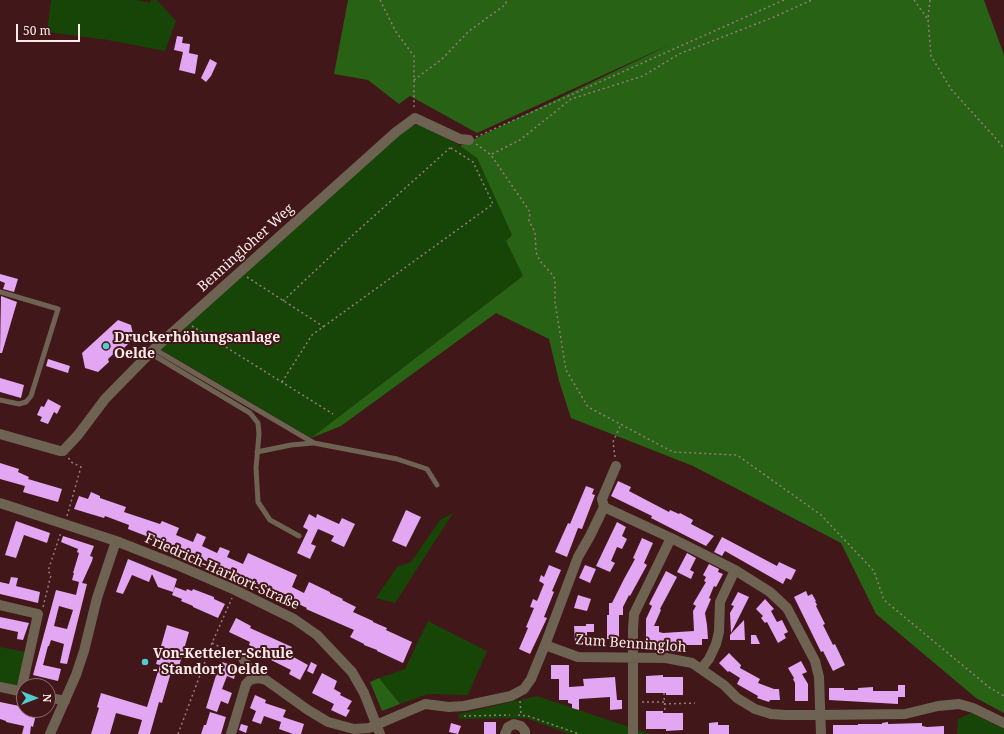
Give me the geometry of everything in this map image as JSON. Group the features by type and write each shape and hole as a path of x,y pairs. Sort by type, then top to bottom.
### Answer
{"street":[{"path":"415,118 465,140"},
{"name":"Benningloher Weg","path":"64,451 78,436 105,399 152,351 396,132 415,118"},
{"path":"0,434 64,451"},
{"path":"231,734 246,684 253,679 258,678 266,680 308,710 328,722 354,728 369,728 425,704 464,706 511,696 524,689 531,678 545,645 578,557 604,507 602,499 616,466"},
{"name":"Friedrich-Harkort-Straße","path":"0,503 116,541 178,565 235,590 294,619 317,635 352,672 364,693 380,734"},
{"path":"604,507 735,570 770,592 787,608 815,661 819,677 821,734"},
{"path":"633,734 634,614 671,538"},
{"path":"50,734 76,675 84,651 97,598 116,541"},
{"path":"701,669 709,659 716,644 720,602 735,570"},
{"path":"0,605 38,614 25,678"},
{"name":"Zum Benningloh","path":"545,645 578,657 666,658 692,663 724,685 737,698 755,709 771,714 905,714 938,706 959,704 973,708 1004,723"},
{"path":"241,654 251,672 253,679"},
{"path":"0,687 16,690"},
{"path":"56,698 65,700"},
{"path":"504,734 508,727 514,724 523,730"}],"lane":[{"path":"0,292 58,308 31,396 26,402 20,404 0,400"},
{"path":"152,351 314,443"},
{"path":"152,351 250,413 258,423 259,434 256,468 258,502 270,520 299,536"},
{"path":"257,452 291,444 314,443 397,459 427,469 437,485"}],"path":[{"path":"380,0 396,32 414,56 413,81 415,118"},
{"path":"413,81 442,59 468,31 505,5 507,0"},
{"path":"283,301 354,234 451,148 465,140 784,0"},
{"path":"491,155 520,140 572,99 643,76 679,54 774,17 812,0"},
{"path":"914,0 928,19"},
{"path":"930,0 928,19 931,56 951,89 1004,149"},
{"path":"465,140 482,147 491,155 530,212 530,221 535,232 536,252 540,261 555,279 555,302 566,370 588,407 673,452 737,455 821,515 874,571 884,600 990,688 1004,696"},
{"path":"282,382 312,335 493,204 473,162 451,148"},
{"path":"240,272 324,327"},
{"path":"185,322 333,414"},
{"path":"616,466 614,442 621,424"},
{"path":"38,614 43,608 51,575 48,571 81,467 71,462 64,451"},
{"path":"178,734 212,644 235,590"},
{"path":"212,644 238,656 241,654"},
{"path":"520,691 523,730"},
{"path":"664,693 664,713"},
{"path":"633,703 695,704"}],"green space":[{"path":"51,0 137,0 150,3 151,0 157,0 176,21 165,51 108,40 47,32"},
{"path":"348,0 984,0 1004,55 1004,713 976,698 876,614 841,543 693,466 571,418 559,381 549,339 496,313 341,426 311,438 523,276 506,241 512,235 477,158 460,146 671,44 477,133 410,96 399,104 368,80 334,74"},
{"path":"423,124 477,158 512,235 506,241 523,276 311,438 160,349 408,127"},
{"path":"453,513 395,603 376,598 397,567 411,562 440,520"},
{"path":"428,621 487,651 468,695 428,694 400,704 379,678 405,669"},
{"path":"0,647 25,652 20,678 16,678 16,686 0,682"},
{"path":"379,678 400,704 382,711 370,682"},
{"path":"537,696 650,734 569,734 526,718 459,719 458,714"},
{"path":"971,713 1004,729 1004,734 957,734 958,719"}],"building":[{"path":"177,36 183,37 182,43 190,44 189,53 198,55 195,74 179,70 183,52 174,50"},
{"path":"210,59 217,63 211,76 206,82 201,78"},
{"path":"0,274 18,279 14,292 3,289 5,283 0,281"},
{"path":"1,296 17,302 2,353 0,353"},
{"path":"118,320 131,325 134,338 124,348 121,347 108,359 109,362 98,372 85,368 82,353"},
{"path":"48,359 70,366 68,373 46,366"},
{"path":"0,378 24,385 21,398 0,392"},
{"path":"48,399 61,406 57,414 54,412 48,424 40,421 42,417 37,415 41,406 44,407"},
{"path":"0,463 19,469 18,472 29,477 28,479 62,489 58,502 23,492 25,486 0,479"},
{"path":"618,481 631,487 629,491 669,512 670,510 679,514 680,513 693,520 691,524 714,536 706,546 651,518 652,516 611,496"},
{"path":"586,486 594,489 592,494 595,495 582,529 578,528 567,557 555,552 568,523 570,524"},
{"path":"91,492 100,496 100,498 126,507 124,512 160,524 162,521 179,528 176,535 193,542 197,533 206,537 202,546 217,553 220,547 230,551 227,557 243,564 248,553 297,575 292,587 304,593 309,582 343,599 342,600 356,607 353,612 412,642 403,663 350,637 354,630 306,609 307,608 294,602 295,599 278,591 278,593 160,539 159,541 128,529 129,525 105,516 104,518 74,509 79,496 88,499"},
{"path":"406,510 421,517 406,547 392,541"},
{"path":"309,514 316,518 317,514 339,524 342,518 355,524 344,547 331,541 334,536 318,529 311,544 316,546 310,559 297,553 308,530 303,527"},
{"path":"16,521 50,533 47,543 24,535 16,558 5,555"},
{"path":"617,522 626,527 622,536 627,539 622,549 617,547 611,561 615,563 610,572 596,566"},
{"path":"63,536 94,546 90,556 93,557 92,561 82,583 87,584 67,664 60,663 64,644 51,640 43,665 61,669 58,681 56,681 56,678 46,678 33,675 56,590 76,595 79,582 72,580 79,553 77,552 78,549 61,542","holes":["59,606 73,610 67,629 54,626"]},
{"path":"722,537 777,566 779,562 796,570 791,580 786,578 783,584 725,551 722,556 714,552"},
{"path":"642,538 653,543 644,563 647,565 623,607 623,615 619,615 619,639 607,639 607,615 609,615 609,603 612,603 635,559 633,558"},
{"path":"687,553 696,558 690,570 694,572 691,579 677,572"},
{"path":"128,559 177,579 173,592 158,587 152,574 149,582 132,575 123,594 116,592"},
{"path":"709,564 719,569 718,572 723,574 716,587 714,586 709,598 711,599 705,613 708,639 702,639 702,645 669,645 669,642 646,643 646,619 652,606 649,604 666,571 677,577 660,609 661,610 654,626 659,626 659,632 663,633 694,631 693,611 696,606 693,604 706,582 704,581 706,577 703,575"},
{"path":"549,565 561,570 552,591 554,592 544,617 547,618 530,654 519,649 528,628 526,627 534,608 530,607 533,599 537,601 544,584 539,581 541,575 544,577"},
{"path":"585,565 596,569 590,583 579,578"},
{"path":"11,577 18,578 16,586 40,592 38,603 0,594 0,582 9,584"},
{"path":"175,587 186,591 187,589 192,591 193,589 214,597 214,599 225,604 218,618 181,601 182,599 172,595"},
{"path":"806,591 808,596 812,594 816,601 816,606 825,624 823,625 833,645 835,644 845,665 833,671 823,651 821,652 794,597"},
{"path":"738,592 749,597 731,633 730,613 734,606 731,605"},
{"path":"578,595 591,599 587,611 574,608"},
{"path":"765,599 774,609 771,611 777,622 782,620 788,632 784,634 786,638 778,643 767,622 765,623 761,618 763,616 756,609"},
{"path":"0,617 29,623 23,640 17,639 18,632 0,628"},
{"path":"236,618 251,626 250,628 292,647 288,654 308,665 300,680 289,674 291,670 269,659 270,656 249,645 250,642 229,632"},
{"path":"744,620 745,640 730,640 730,635"},
{"path":"586,624 594,624 594,632 587,632 587,642 575,642 574,626 586,626"},
{"path":"167,625 189,632 178,670 172,669 162,703 159,702 150,734 138,734 142,720 116,713 110,734 91,734 99,708 97,707 101,693 147,707 160,665 156,664"},
{"path":"751,635 756,635 760,644 751,644"},
{"path":"729,653 741,665 740,668 760,679 758,683 774,689 779,689 780,700 770,700 769,702 757,698 758,696 737,684 740,678 729,671 728,672 719,663"},
{"path":"801,661 807,672 802,674 808,684 808,701 795,701 794,678 788,668"},
{"path":"222,662 237,667 234,679 227,676 222,689 232,693 228,704 221,701 217,712 206,708 217,672 219,673"},
{"path":"311,662 317,665 313,674 307,671"},
{"path":"551,665 569,665 569,687 584,686 583,679 615,677 617,700 622,700 622,709 610,710 610,697 579,699 579,710 572,708 572,704 568,703 568,700 559,700 559,679 551,679"},
{"path":"322,673 337,681 334,689 341,693 340,695 352,701 347,709 350,710 346,717 331,710 334,704 312,693"},
{"path":"663,675 663,677 683,677 683,695 646,693 646,676"},
{"path":"898,685 905,685 905,697 898,697 898,704 829,700 829,688 858,690 858,688 873,687 873,691 898,691"},
{"path":"255,695 266,700 265,703 286,710 283,717 304,724 301,734 293,734 279,729 281,722 264,716 261,724 252,721 256,711 250,708"},
{"path":"0,702 16,705 16,718 35,718 33,727 31,726 30,734 22,734 24,726 0,719"},
{"path":"646,711 683,713 683,730 666,731 666,729 646,729"},
{"path":"210,712 226,717 221,734 201,734 204,725 206,725"},
{"path":"484,722 496,722 496,734 484,734"},
{"path":"718,722 718,725 729,725 729,734 709,734 709,723"},
{"path":"888,722 888,724 922,723 922,726 927,727 944,726 944,734 833,734 833,725 882,724"},
{"path":"451,723 461,726 458,734 449,732"},
{"path":"241,724 248,726 246,733 239,730"}],"place":[{"name":"Druckerhöhungsanlage Oelde","path":"106,346"},
{"name":"Von-Ketteler-Schule - Standort Oelde","path":"145,662"}]}
